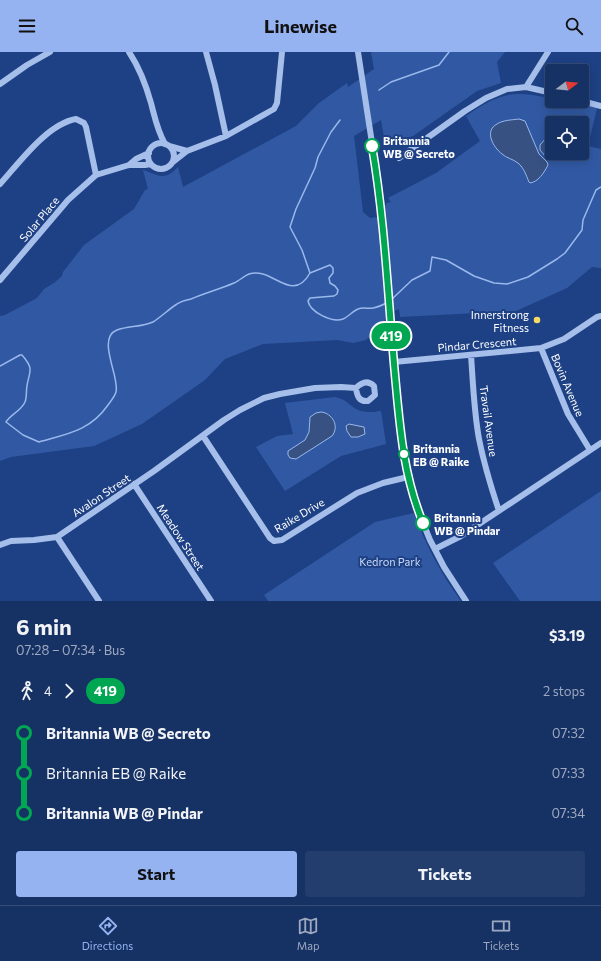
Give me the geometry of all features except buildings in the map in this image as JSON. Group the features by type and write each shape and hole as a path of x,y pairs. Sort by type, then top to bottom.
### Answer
{"street":[{"path":"0,84 27,65 50,52"},
{"path":"129,52 137,65 143,80 156,128 174,154 172,162"},
{"path":"206,52 226,136"},
{"path":"156,128 149,159 151,164 156,168 163,169 167,168 187,150 226,136 274,109 277,103 282,52"},
{"path":"358,52 375,161 401,433 408,477 416,506 435,549 450,577 466,601"},
{"path":"526,87 548,52"},
{"path":"399,158 465,111 486,98 507,89 526,87 545,91"},
{"path":"589,103 601,106"},
{"path":"0,184 37,142 67,122 76,119 84,123 86,127 96,175"},
{"path":"150,151 156,144 187,150"},
{"name":"Solar Place","path":"0,280 68,200 96,175 129,164 150,151"},
{"name":"Solar Place","path":"129,164 151,164"},
{"name":"Pindar Crescent","path":"394,362 471,356 541,348 564,339 597,317 601,316"},
{"name":"Bovin Avenue","path":"541,348 568,414 590,450"},
{"name":"Travail Avenue","path":"471,356 479,438 487,474 499,511"},
{"name":"Avalon Street","path":"0,545 11,541 57,537 240,410 264,398 314,388 341,386 356,388"},
{"name":"Raike Drive","path":"203,436 270,538 278,541 282,540 357,492 383,483 408,477"},
{"path":"435,549 461,536 601,443"},
{"name":"Meadow Street","path":"134,484 211,601"},
{"path":"57,537 99,601"}],"green space":[{"path":"371,52 505,52 497,62 501,83 477,91 413,136 385,143 381,120 354,136 363,212 370,218 378,217 387,203 391,202 388,198 436,173 480,141 466,116 492,100 506,95 525,94 545,97 545,108 589,108 589,106 597,108 589,142 589,116 545,116 545,160 589,160 589,146 601,149 601,268 592,267 567,288 516,311 400,317 399,309 394,311 376,329 377,338 368,338 366,340 353,343 337,340 263,344 225,359 205,380 142,424 94,446 11,457 0,461 0,316 5,315 37,298 44,289 62,276 63,272 84,245 134,209 145,190 148,189 143,170 165,176 173,172 178,167 183,187 296,126 319,103 347,83 348,87 374,69"},
{"path":"335,397 345,401 361,411 381,411 386,444 341,456 285,491 256,447 277,436 293,434 285,403"},
{"path":"601,491 601,601 520,601 493,563"},
{"name":"Kedron Park","path":"414,513 434,558 461,601 268,601 264,595 375,522"}],"shaded area":[{"path":"519,119 525,121 539,154 547,162 548,165 543,174 533,182 529,182 520,165 499,151 491,139 490,135 493,127 508,120"},
{"path":"545,139 545,156 540,150 540,145"},
{"path":"321,412 331,417 334,421 335,428 332,436 296,459 290,458 288,451 305,440 309,432 310,417"},
{"path":"349,424 364,427 365,434 358,437 351,437 346,426"}],"waterway":[{"path":"379,90 391,82 439,65 449,52"},
{"path":"310,273 302,250 290,227 296,209 315,168 318,157 331,132 340,120"},
{"path":"391,300 412,280 430,271 432,257 446,260 474,276 494,283 507,284 528,277 565,253 582,230 583,220 596,190 601,187"},
{"path":"0,366 20,355 22,355 29,364 30,370 25,402 21,408 6,422 23,435 39,442 68,434 86,426 101,414 113,398 116,392 116,385 109,349 111,334 117,330 153,322 180,302 234,283 249,274 257,273 266,275 289,285 296,286 303,282 310,273 330,265 333,268 333,273 329,278 330,283 338,290 337,294 334,296 310,298 308,301 317,313 328,318 338,320 343,319 358,309 375,308 388,302"}],"bus line":[{"name":"419","path":"372,146 380,211 401,433 409,483 414,501 423,523"}],"place":[{"name":"Britannia WB @ Secreto","path":"372,146"},
{"name":"Innerstrong Fitness","path":"537,320"},
{"name":"Britannia EB @ Raike","path":"404,454"},
{"name":"Britannia WB @ Pindar","path":"423,523"}]}
